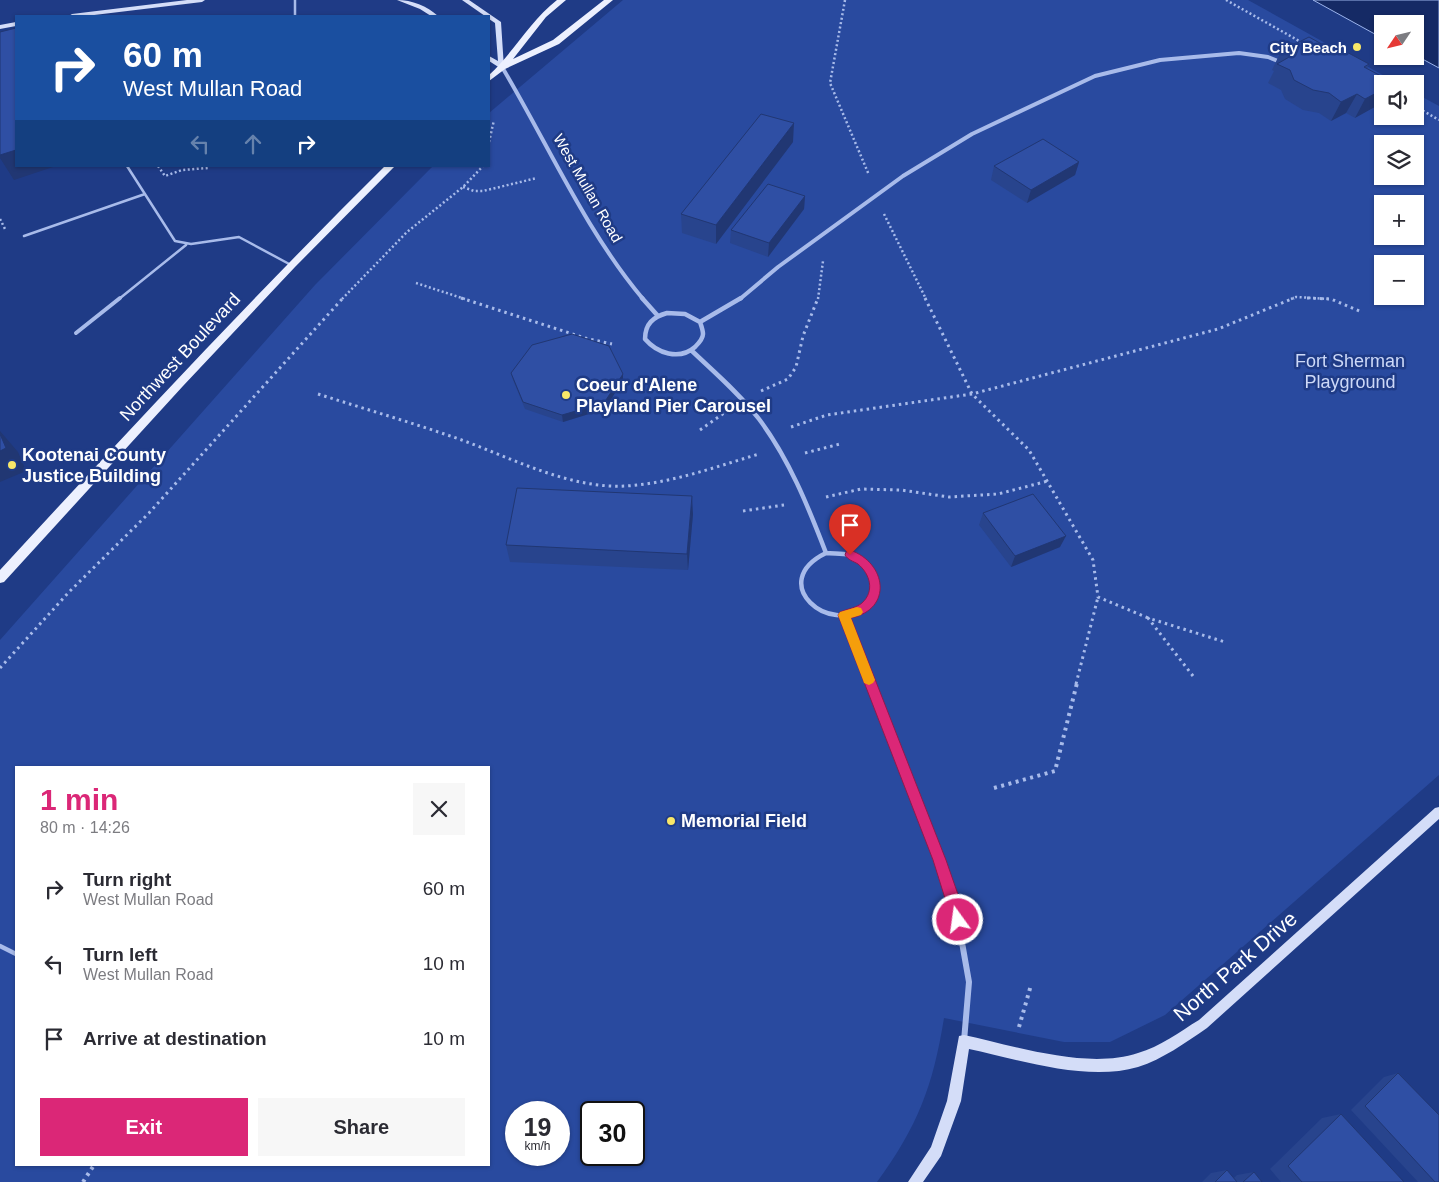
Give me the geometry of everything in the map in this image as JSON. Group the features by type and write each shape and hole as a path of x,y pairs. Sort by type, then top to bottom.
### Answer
{"main road":[{"path":"490,78 502,67 543,15 562,0"},
{"path":"502,67 556,42 609,0"},
{"name":"Northwest Boulevard","path":"0,578 185,376 291,265 390,167"}],"street":[{"path":"79,15 165,2 202,0"},
{"path":"400,0 422,8 433,15"},
{"path":"464,0 487,15"},
{"path":"490,17 498,22 502,67"},
{"path":"0,27 15,24"},
{"path":"700,322 734,303 766,276 903,176 972,134 1095,76 1160,60 1239,53 1268,57 1284,64"},
{"path":"490,59 502,67"},
{"name":"West Mullan Road","path":"502,67 528,108 589,218 637,293 658,316"},
{"path":"676,313 685,314 700,322 703,328 702,340 691,350 683,353 664,353 649,345 645,338 645,332 652,320 658,316 676,313"},
{"path":"691,350 743,401 763,426 795,476 826,554"},
{"path":"826,554 850,555 861,560 869,568 876,588 866,606 856,612 844,615 831,614 820,610 810,603 803,594 800,584 804,569 815,558 826,554"},
{"path":"844,615 955,903 969,982 964,1041 954,1100 936,1151 915,1182"},
{"name":"North Park Drive","path":"964,1041 1066,1062 1111,1066 1138,1060 1160,1051 1203,1024 1439,812"}],"lane":[{"path":"295,0 295,15"},
{"path":"127,167 175,241 196,246 232,236 239,237 291,265"},
{"path":"24,236 145,194"},
{"path":"76,333 186,245"},
{"path":"0,946 15,954"}],"path":[{"path":"845,0 830,83 863,158 876,196 972,394 1029,450 1093,560 1098,597 1056,772 994,788"},
{"path":"1226,0 1304,44"},
{"path":"1424,111 1439,120"},
{"path":"490,138 494,120"},
{"path":"159,167 165,176 182,170 208,168"},
{"path":"0,668 69,592 149,513 367,271 407,232 463,187 482,167"},
{"path":"463,187 483,191 537,178"},
{"path":"757,393 788,379 796,368 803,336 819,296 826,233"},
{"path":"416,283 585,338 612,344"},
{"path":"788,431 789,428 827,415 972,394 1218,329 1296,297 1331,299 1362,312"},
{"path":"318,394 459,439 532,467 582,482 625,486 672,480 759,454"},
{"path":"700,430 727,410"},
{"path":"802,452 809,453 840,444"},
{"path":"824,498 861,489 902,490 949,497 998,494 1048,481"},
{"path":"743,511 784,505"},
{"path":"1098,597 1148,618 1225,642"},
{"path":"1148,618 1193,676"},
{"path":"1019,1027 1031,985"},
{"path":"83,1182 93,1166"}],"green space":[{"name":"Fort Sherman Playground","path":"623,0 1248,0 1383,75 1374,75 1374,125 1424,125 1424,98 1439,106 1439,775 1165,1015 1110,1042 1064,1042 944,1018 935,1064 922,1104 903,1142 877,1182 0,1182 0,640 315,285 432,167 490,167 490,112"}],"shaded area":[{"path":"1313,0 1439,0 1439,68 1424,60 1424,15 1374,15 1374,34"}],"building":[{"path":"15,28 15,150 0,155 0,32"},
{"path":"1309,37 1336,52 1341,49 1369,64 1364,67 1379,75 1374,75 1374,94 1365,99 1357,94 1341,102 1329,93 1313,90 1294,80 1290,70 1277,64 1291,56 1281,51"},
{"path":"761,114 794,123 716,225 681,214"},
{"path":"1043,139 1079,162 1031,190 994,166"},
{"path":"768,184 805,196 769,243 731,230"},
{"name":"Coeur d'Alene Playland Pier Carousel","path":"572,334 609,346 623,374 604,403 562,415 523,402 511,373 532,345"},
{"path":"0,434 6,448 0,451"},
{"path":"517,488 692,496 687,554 506,545"},
{"path":"1033,494 1066,536 1015,556 983,513"},
{"path":"1398,1073 1439,1115 1439,1182 1435,1182 1365,1106"},
{"path":"1341,1114 1404,1182 1302,1182 1288,1166"},
{"path":"1227,1170 1237,1182 1215,1182"},
{"path":"1254,1172 1262,1182 1243,1182"}],"slow traffic":[{"path":"857,612 844,615 869,680"}],"place":[{"name":"City Beach","path":"1357,47"},
{"name":"Coeur d'Alene Playland Pier Carousel","path":"566,395"},
{"name":"Kootenai County Justice Building","path":"12,465"},
{"name":"Memorial Field","path":"671,821"}],"route":[{"path":"850,555 861,560 869,568 876,588 866,606 856,612 844,615 895,750 940,860 955,903 958,920"}]}
